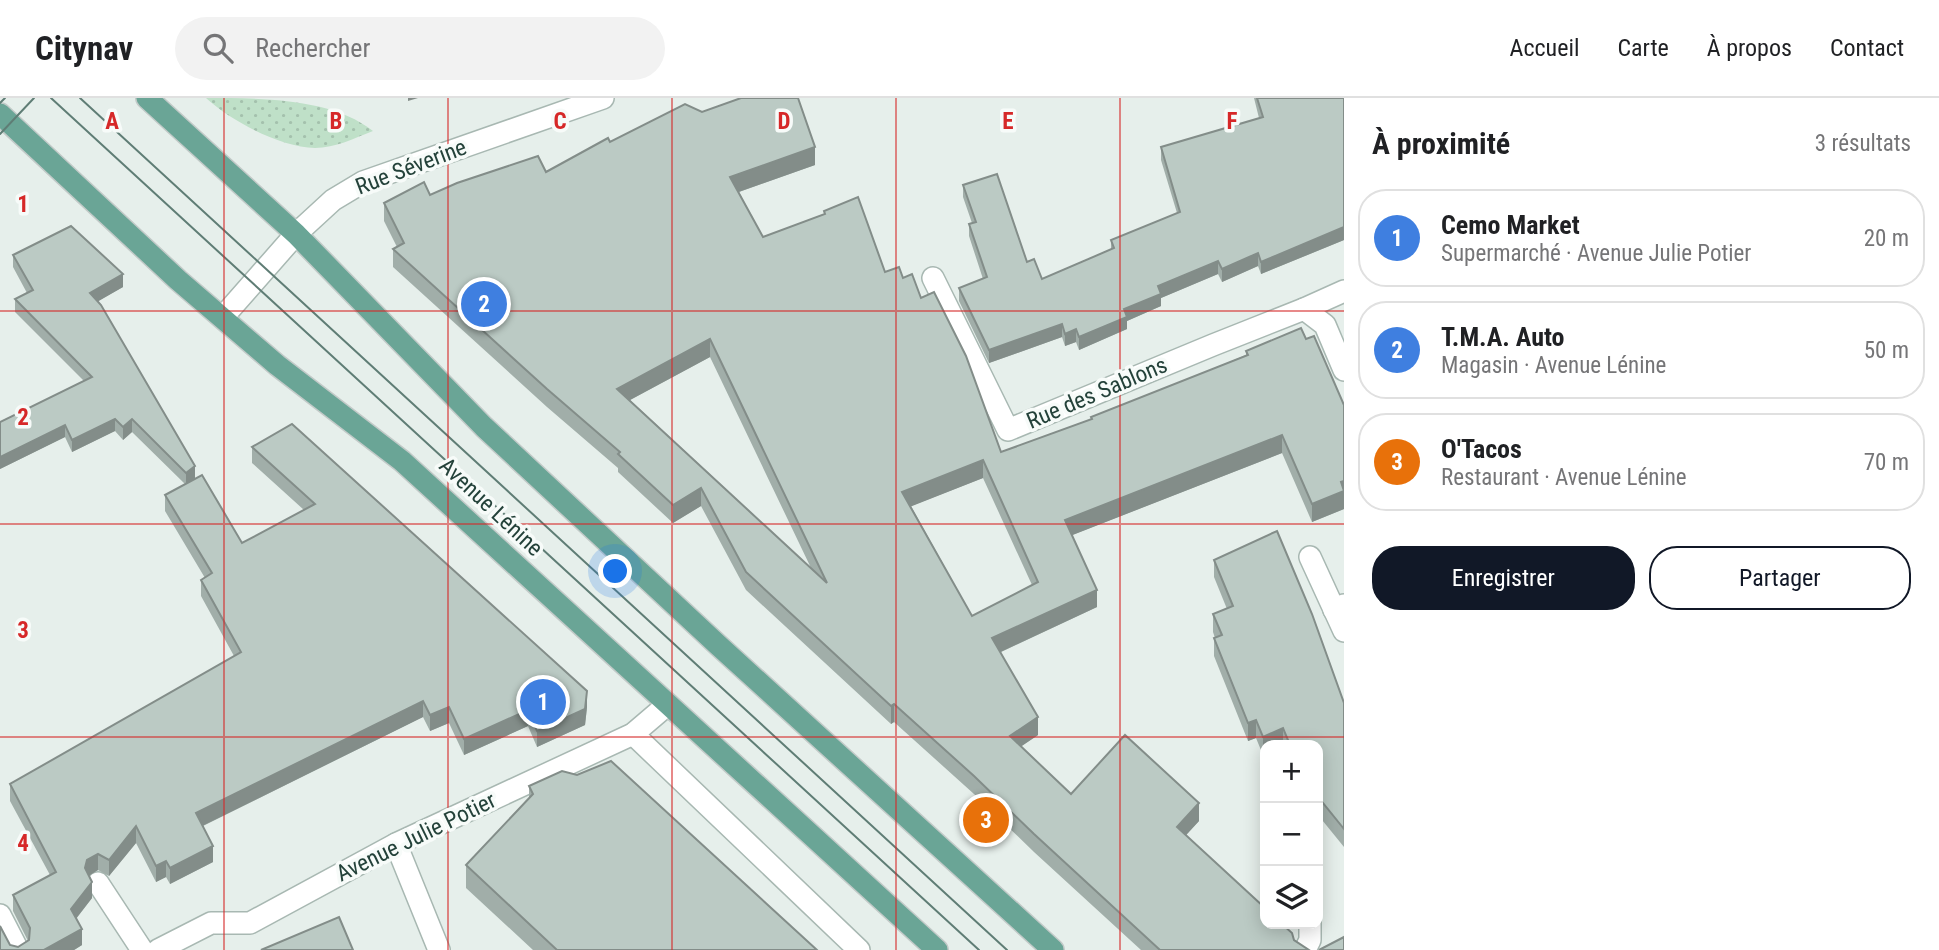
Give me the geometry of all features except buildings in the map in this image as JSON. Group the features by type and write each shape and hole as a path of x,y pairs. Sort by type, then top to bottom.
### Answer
{"main road":[{"path":"147,98 296,234 484,427 718,645 1053,950"},
{"name":"Avenue Lénine","path":"0,114 178,280 277,365 402,461 937,950"}],"street":[{"name":"Rue Séverine","path":"223,317 296,234 333,200 363,182 603,98"},
{"name":"Rue des Sablons","path":"933,278 1008,430 1344,291"},
{"path":"1304,309 1325,325 1344,370"},
{"path":"1310,557 1339,608 1344,631"},
{"name":"Avenue Julie Potier","path":"158,950 211,923 250,923 396,844 633,734 667,705"},
{"path":"633,734 859,950"},
{"path":"396,844 439,950"},
{"path":"98,883 142,950"},
{"path":"0,915 18,950"},
{"path":"1305,950 1310,940 1310,929"}],"green space":[{"path":"206,98 272,100 317,106 356,120 373,131 330,146 301,147 272,138 242,124"}],"tram line":[{"path":"0,103 5,98"},
{"path":"0,134 34,98"},
{"path":"51,98 979,950"},
{"path":"80,98 1007,950"}],"place":[{"name":"T.M.A. Auto","path":"484,304"},
{"name":"Cemo Market","path":"543,702"},
{"name":"O'Tacos","path":"986,820"}]}
